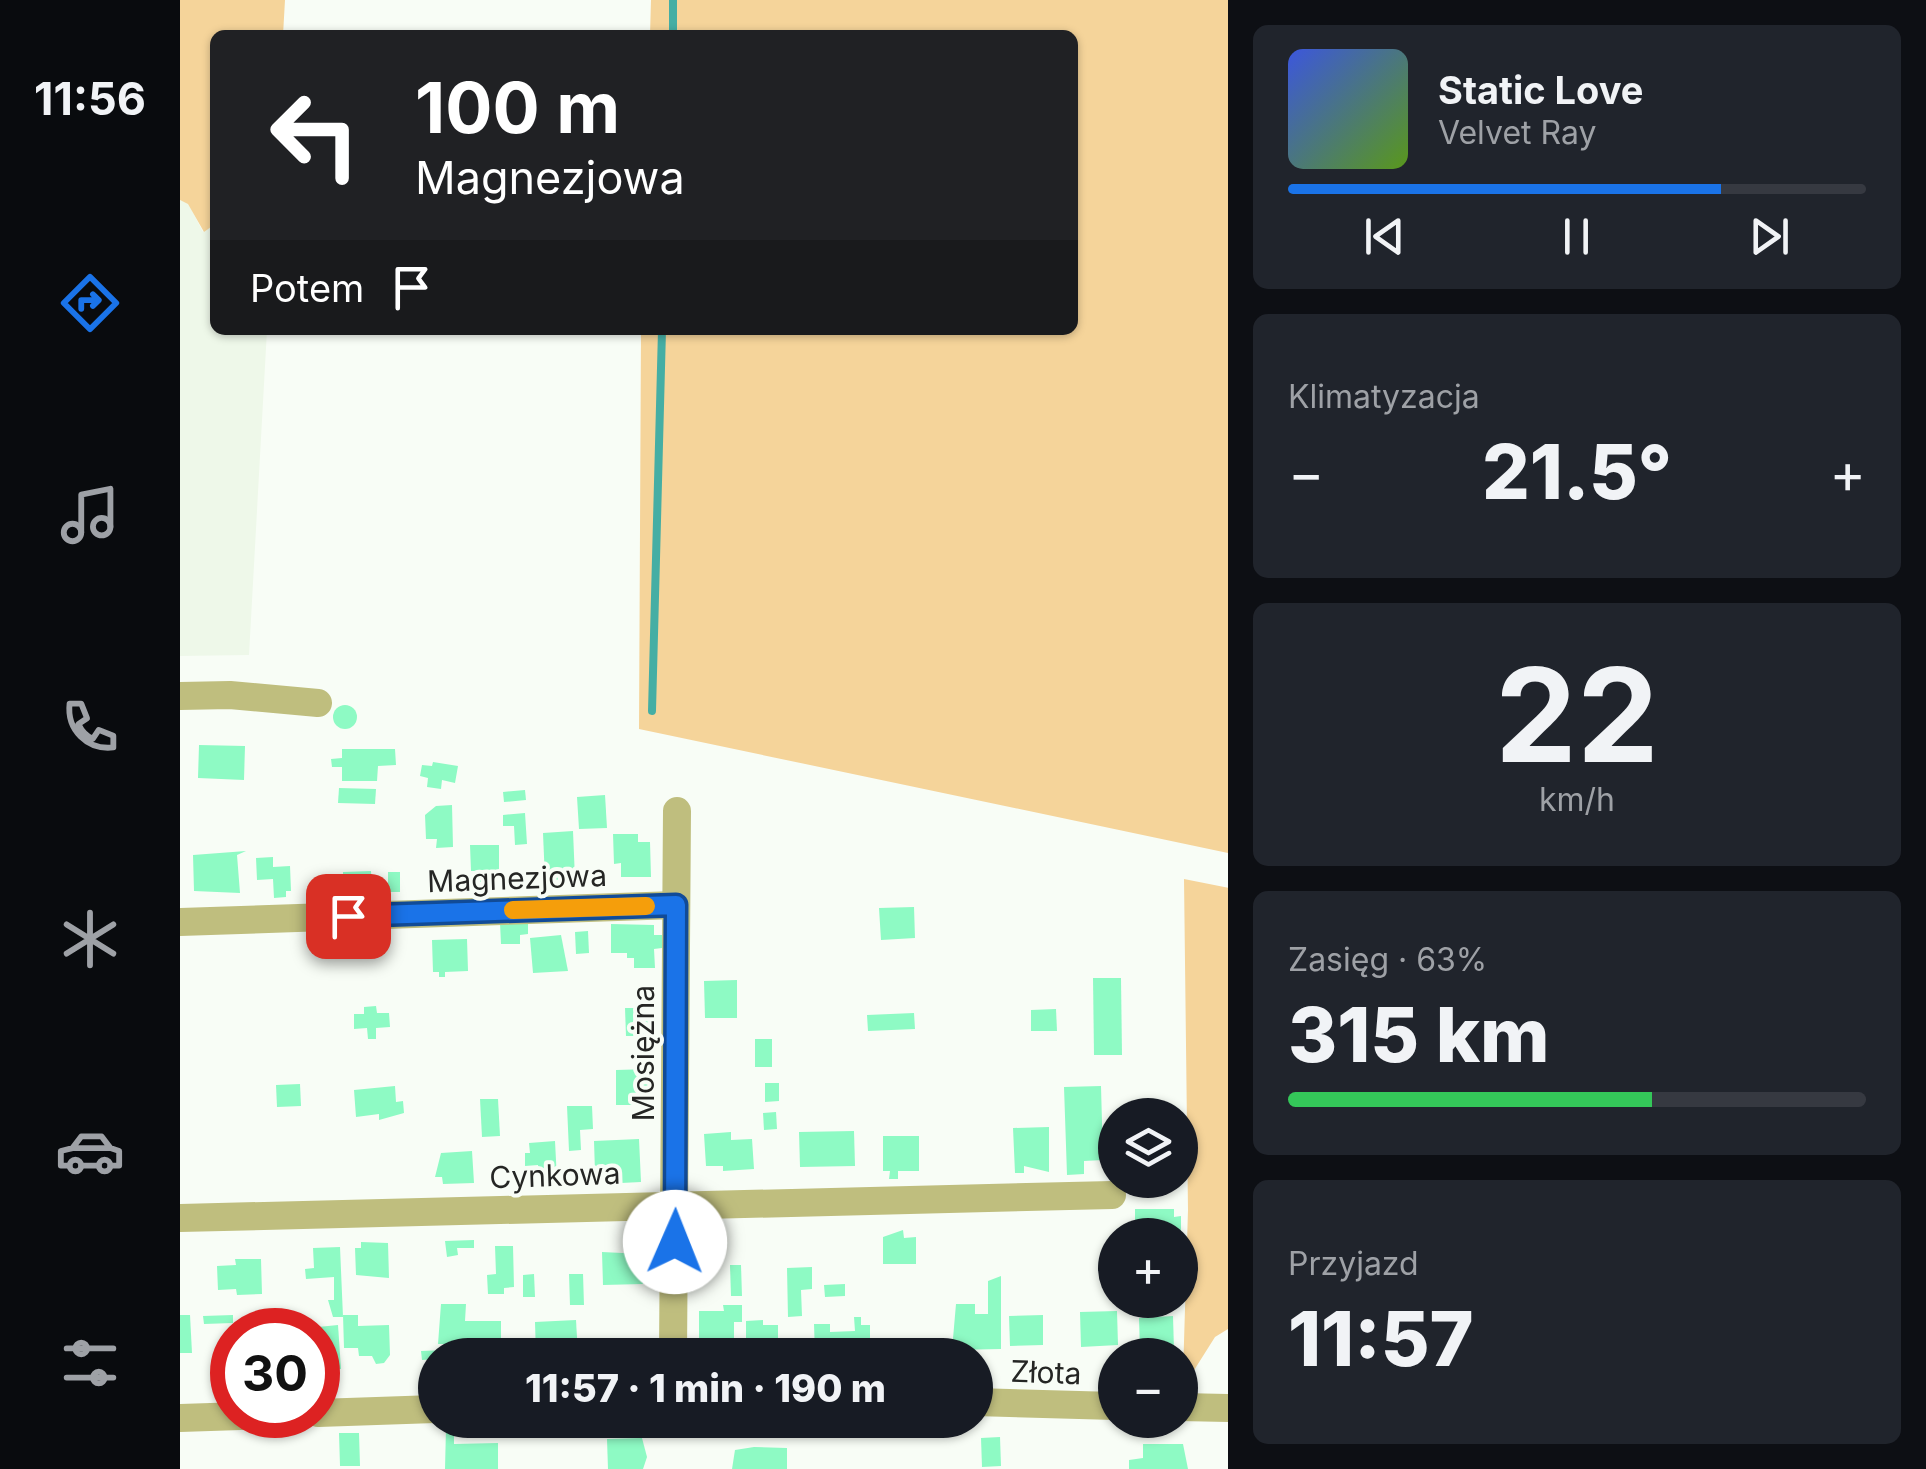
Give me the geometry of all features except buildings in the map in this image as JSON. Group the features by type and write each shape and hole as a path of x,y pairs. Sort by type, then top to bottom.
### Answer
{"street":[{"path":"180,696 230,695 318,704"},
{"name":"Mosiężna","path":"673,1338 677,811"},
{"name":"Magnezjowa","path":"180,922 676,905"},
{"name":"Cynkowa","path":"180,1218 1098,1194"},
{"name":"Złota","path":"993,1403 1098,1406"},
{"path":"1198,1407 1228,1408"},
{"path":"340,1412 418,1410"},
{"path":"180,1418 210,1417"}],"shaded area":[{"path":"180,0 285,0 283,30 210,30 210,228 204,232 188,204 180,200"},
{"path":"651,0 1228,0 1228,853 639,729 641,335 1078,335 1078,30 650,30"},
{"path":"180,200 188,203 203,232 210,227 210,335 267,335 249,655 180,656"},
{"path":"1184,879 1228,888 1228,1329 1215,1337 1198,1364 1198,1338 1184,1338 1185,1318 1198,1318 1198,1218 1188,1218 1188,1198 1198,1198 1198,1098 1187,1098"}],"waterway":[{"path":"673,0 673,30"},
{"path":"652,711 662,335"}],"slow traffic":[{"path":"513,910 646,906"}],"route":[{"path":"348,916 676,905 675,1242"}]}
